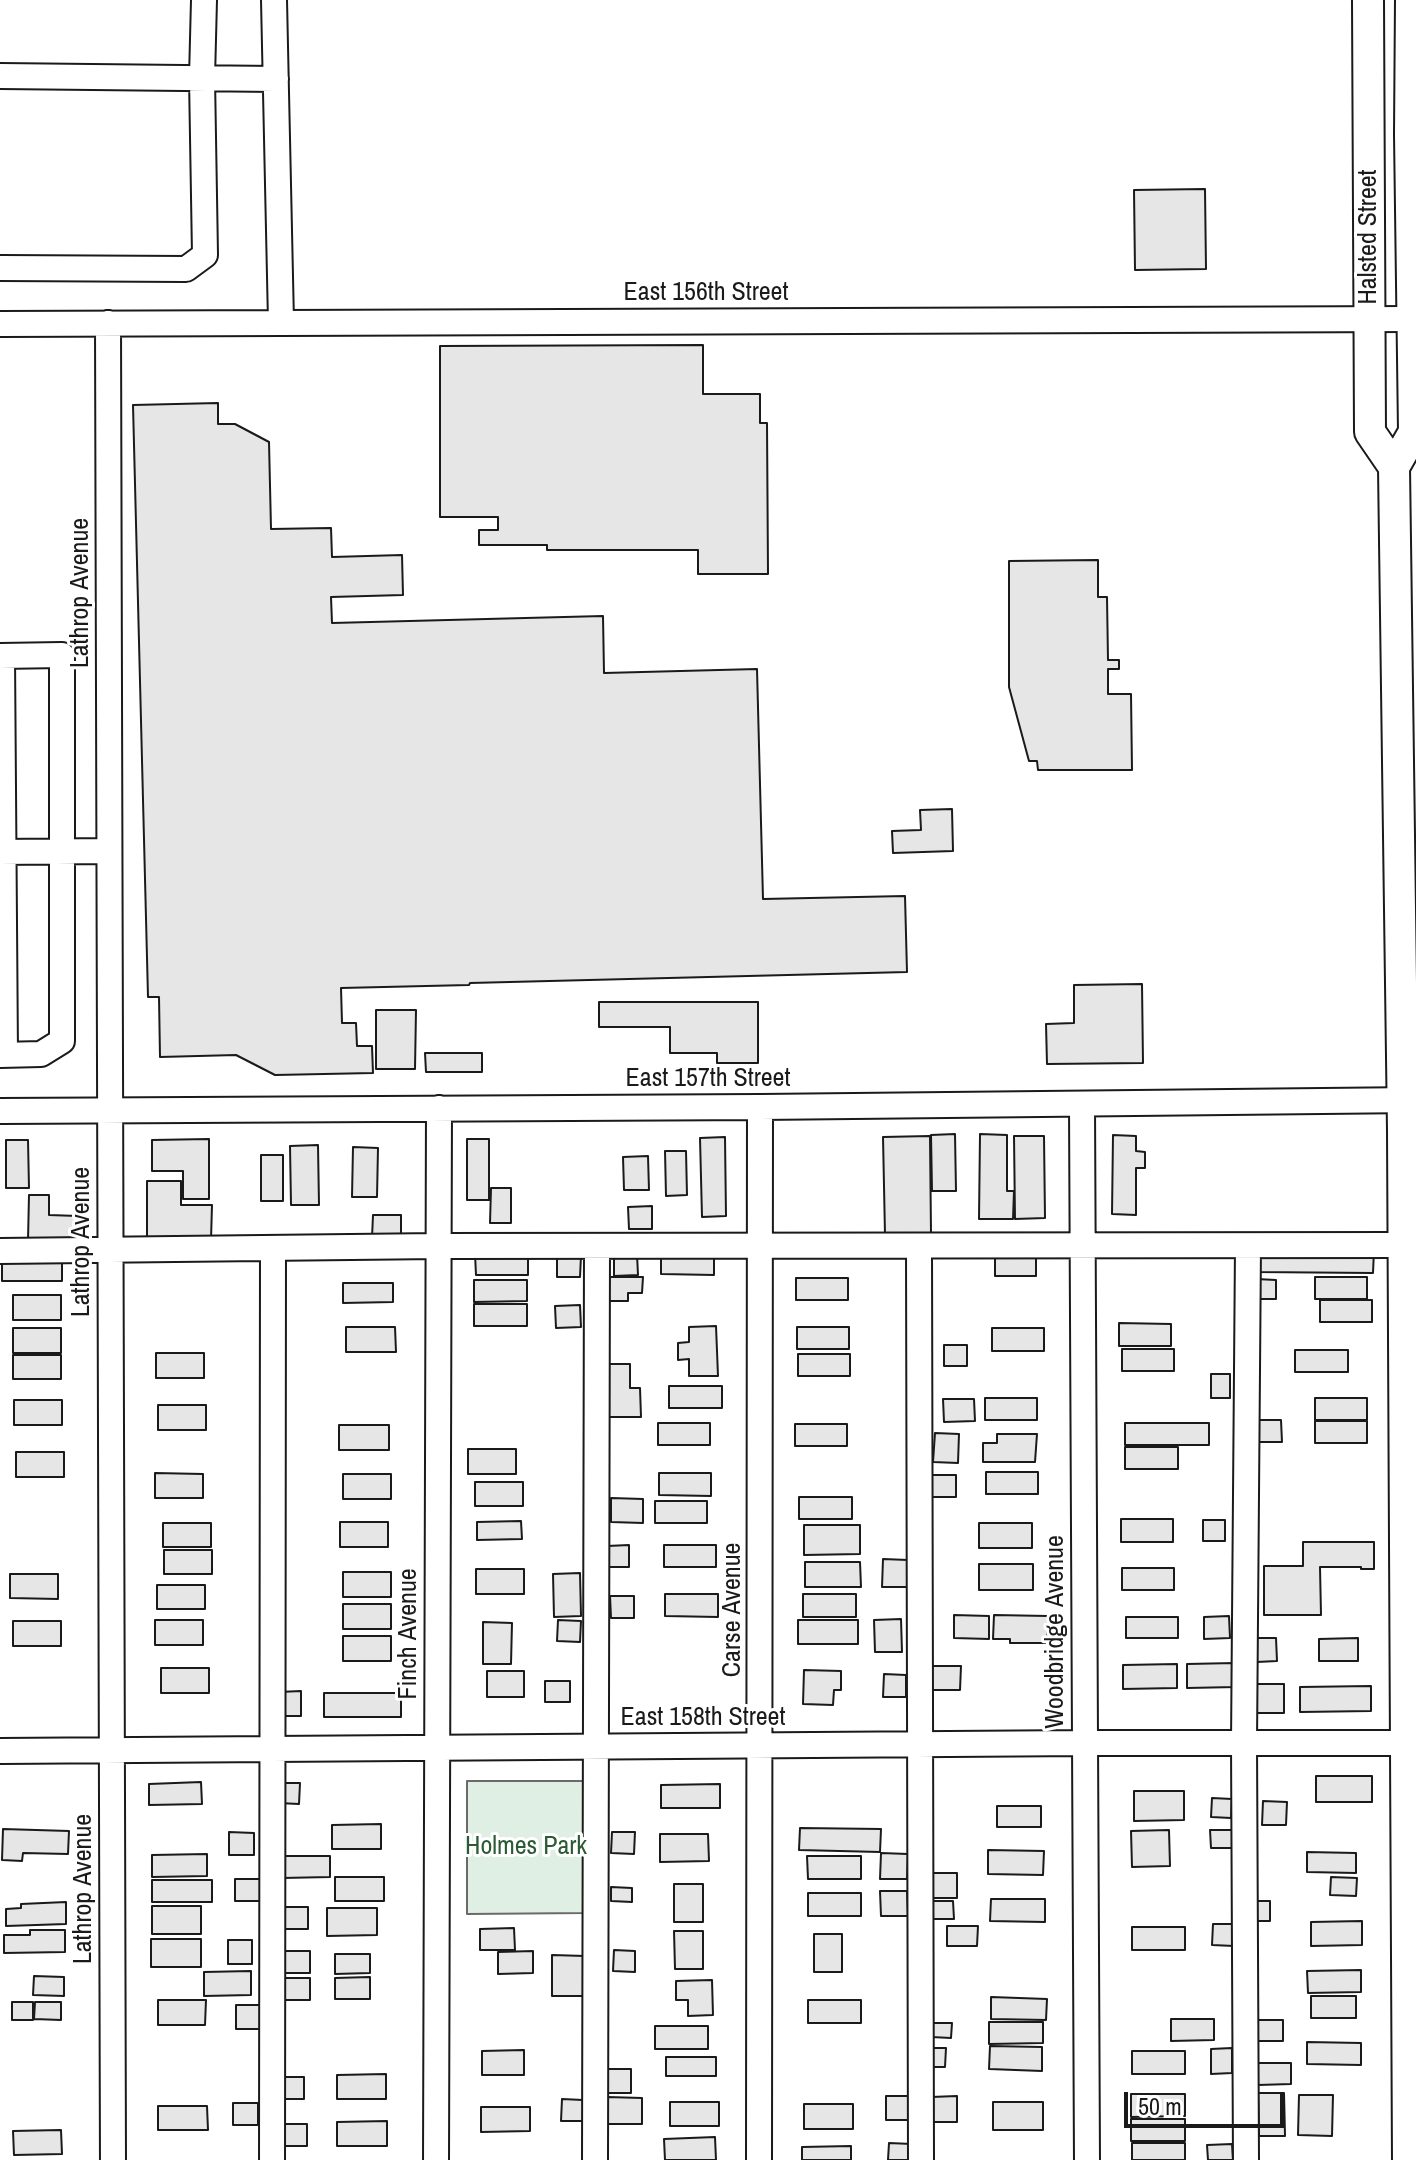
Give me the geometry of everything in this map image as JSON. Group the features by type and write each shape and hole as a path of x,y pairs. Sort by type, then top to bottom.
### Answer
{"main road":[{"name":"Halsted Street","path":"1368,0 1370,432 1405,467"},
{"name":"Halsted Street","path":"1405,467 1414,432 1411,0"},
{"path":"1405,467 1409,1100 1404,1245 1410,1407 1411,1860 1408,2160"}],"street":[{"path":"0,268 186,269 205,255 204,0"},
{"path":"274,0 281,322"},
{"path":"0,76 276,79"},
{"name":"East 156th Street","path":"0,324 1370,319 1414,306"},
{"name":"Lathrop Avenue","path":"108,323 113,2160"},
{"path":"62,655 62,1041 41,1054 3,1055 1,656 62,655"},
{"path":"2,852 109,851"},
{"name":"East 157th Street","path":"0,1111 1082,1105 1409,1100"},
{"name":"Woodbridge Avenue","path":"1082,1105 1087,2160"},
{"name":"Carse Avenue","path":"759,2160 760,1107"},
{"name":"Finch Avenue","path":"436,2160 439,1108"},
{"path":"0,1251 438,1246 1404,1245"},
{"path":"595,2160 597,1246"},
{"path":"919,1246 921,2160"},
{"path":"1246,2160 1244,1743 1248,1246"},
{"path":"272,2160 273,1249"},
{"name":"East 158th Street","path":"0,1751 1244,1743 1409,1733"}],"green space":[{"name":"Holmes Park","path":"467,1781 585,1781 585,1913 467,1914"}],"building":[{"path":"1205,189 1206,269 1135,270 1134,190"},
{"path":"703,345 703,394 760,394 760,423 767,423 768,574 698,574 698,550 547,550 547,545 479,545 479,530 498,530 498,517 440,517 440,346"},
{"path":"218,403 218,424 235,424 269,442 271,529 331,528 332,557 402,555 403,595 331,597 332,623 603,616 604,673 757,669 763,899 905,896 907,972 341,988 342,1023 356,1023 357,1046 372,1046 373,1073 275,1075 236,1055 160,1057 159,997 148,997 133,405"},
{"path":"1098,560 1098,597 1107,597 1108,660 1119,660 1119,669 1108,669 1108,694 1131,694 1132,770 1038,770 1037,761 1029,761 1009,687 1009,561"},
{"path":"952,809 953,851 893,853 892,831 921,830 920,810"},
{"path":"1142,984 1143,1063 1047,1064 1046,1024 1074,1023 1074,985"},
{"path":"599,1002 758,1002 758,1063 717,1063 717,1053 670,1053 670,1027 599,1027"},
{"path":"376,1010 416,1010 415,1069 376,1069"},
{"path":"425,1053 482,1053 482,1072 426,1072"},
{"path":"955,1134 956,1191 932,1191 931,1135"},
{"path":"980,1134 1007,1135 1007,1191 1014,1191 1013,1219 979,1219"},
{"path":"1113,1135 1136,1136 1136,1151 1145,1152 1145,1168 1136,1168 1136,1215 1112,1214"},
{"path":"930,1136 931,1234 885,1235 883,1137"},
{"path":"1014,1136 1044,1136 1045,1218 1015,1219"},
{"path":"725,1137 726,1216 702,1217 700,1138"},
{"path":"209,1139 209,1199 183,1199 183,1171 152,1171 152,1140"},
{"path":"467,1139 489,1139 489,1200 467,1200"},
{"path":"6,1140 28,1140 29,1188 6,1188"},
{"path":"318,1145 319,1205 291,1205 290,1146"},
{"path":"353,1147 378,1148 377,1197 352,1197"},
{"path":"665,1151 686,1151 687,1195 666,1196"},
{"path":"261,1155 283,1155 283,1201 261,1201"},
{"path":"648,1156 649,1190 624,1190 623,1157"},
{"path":"147,1181 181,1181 181,1205 212,1205 211,1240 147,1237"},
{"path":"491,1188 511,1188 511,1223 490,1223"},
{"path":"29,1195 49,1195 49,1215 78,1216 77,1241 28,1240"},
{"path":"652,1206 652,1229 629,1229 628,1207"},
{"path":"373,1215 401,1215 401,1238 372,1238"},
{"path":"1255,1249 1374,1250 1373,1273 1255,1272"},
{"path":"661,1252 714,1252 714,1275 661,1274"},
{"path":"995,1253 1036,1253 1036,1276 995,1276"},
{"path":"475,1254 528,1254 528,1275 476,1275"},
{"path":"637,1254 638,1275 614,1276 614,1255"},
{"path":"557,1255 581,1256 580,1277 557,1277"},
{"path":"2,1257 62,1257 62,1281 2,1281"},
{"path":"606,1277 643,1277 642,1293 628,1293 628,1301 606,1301"},
{"path":"1315,1277 1367,1277 1367,1299 1315,1299"},
{"path":"796,1278 848,1278 848,1300 796,1300"},
{"path":"1256,1279 1276,1280 1276,1299 1255,1299"},
{"path":"474,1280 527,1280 527,1301 474,1302"},
{"path":"343,1283 393,1283 393,1302 343,1303"},
{"path":"13,1295 61,1295 61,1320 13,1320"},
{"path":"1320,1300 1372,1300 1372,1322 1320,1322"},
{"path":"474,1304 527,1304 527,1326 474,1326"},
{"path":"580,1305 581,1327 556,1328 555,1306"},
{"path":"1119,1323 1171,1324 1171,1346 1119,1346"},
{"path":"716,1326 718,1376 689,1376 689,1359 678,1360 678,1343 689,1342 689,1327"},
{"path":"346,1327 395,1327 396,1352 346,1352"},
{"path":"797,1327 849,1327 849,1349 797,1349"},
{"path":"13,1328 61,1328 61,1353 13,1353"},
{"path":"992,1328 1044,1328 1044,1351 992,1351"},
{"path":"944,1345 967,1345 967,1366 944,1366"},
{"path":"1122,1349 1174,1349 1174,1371 1122,1371"},
{"path":"1295,1350 1348,1350 1348,1372 1295,1372"},
{"path":"156,1353 204,1353 204,1378 156,1378"},
{"path":"798,1354 850,1354 850,1376 798,1376"},
{"path":"13,1355 61,1355 61,1379 13,1379"},
{"path":"608,1364 630,1364 630,1388 640,1388 641,1417 608,1417"},
{"path":"1211,1374 1230,1374 1230,1398 1211,1398"},
{"path":"669,1386 722,1386 722,1408 669,1408"},
{"path":"985,1398 1037,1398 1037,1420 985,1420"},
{"path":"1315,1398 1367,1398 1367,1420 1315,1420"},
{"path":"943,1399 974,1399 975,1421 944,1422"},
{"path":"14,1400 62,1400 62,1425 14,1425"},
{"path":"158,1405 206,1405 206,1430 158,1430"},
{"path":"1255,1420 1281,1420 1282,1442 1255,1442"},
{"path":"1315,1421 1367,1421 1367,1443 1315,1443"},
{"path":"658,1423 710,1423 710,1445 658,1445"},
{"path":"1125,1423 1209,1423 1209,1445 1125,1445"},
{"path":"795,1424 847,1424 847,1446 795,1446"},
{"path":"339,1425 389,1425 389,1450 339,1450"},
{"path":"935,1433 959,1434 958,1463 933,1462"},
{"path":"997,1434 1037,1434 1035,1462 983,1462 983,1443 997,1443"},
{"path":"1125,1447 1178,1447 1178,1469 1125,1469"},
{"path":"468,1449 516,1449 516,1474 468,1474"},
{"path":"16,1452 64,1452 64,1477 16,1477"},
{"path":"986,1472 1038,1472 1038,1494 986,1494"},
{"path":"155,1473 203,1474 203,1498 155,1498"},
{"path":"659,1473 711,1473 711,1496 659,1495"},
{"path":"343,1474 391,1474 391,1499 343,1499"},
{"path":"932,1475 956,1475 956,1497 932,1497"},
{"path":"475,1482 523,1482 523,1506 475,1506"},
{"path":"799,1497 852,1497 852,1519 799,1519"},
{"path":"611,1498 643,1499 643,1523 611,1522"},
{"path":"655,1501 707,1501 707,1523 655,1523"},
{"path":"1121,1519 1173,1519 1173,1542 1121,1542"},
{"path":"1203,1520 1225,1520 1225,1541 1203,1541"},
{"path":"521,1521 522,1539 477,1540 477,1522"},
{"path":"340,1522 388,1522 388,1547 340,1547"},
{"path":"163,1523 211,1523 211,1547 163,1547"},
{"path":"979,1523 1032,1523 1032,1548 979,1548"},
{"path":"804,1525 860,1525 860,1554 804,1555"},
{"path":"1303,1542 1374,1542 1374,1569 1320,1567 1321,1615 1264,1615 1264,1566 1303,1566"},
{"path":"629,1545 629,1567 607,1567 607,1546"},
{"path":"664,1545 716,1545 716,1567 664,1567"},
{"path":"164,1550 212,1550 212,1574 164,1574"},
{"path":"883,1559 908,1560 907,1587 882,1587"},
{"path":"805,1562 860,1562 861,1587 805,1587"},
{"path":"979,1564 1033,1564 1033,1590 979,1590"},
{"path":"1122,1568 1174,1568 1174,1590 1122,1590"},
{"path":"476,1569 524,1569 524,1594 476,1594"},
{"path":"343,1572 391,1572 391,1597 343,1597"},
{"path":"580,1573 581,1616 554,1617 553,1574"},
{"path":"10,1574 58,1574 58,1599 10,1598"},
{"path":"157,1585 205,1585 205,1609 157,1609"},
{"path":"665,1594 718,1594 718,1617 665,1616"},
{"path":"803,1594 856,1594 856,1617 803,1617"},
{"path":"610,1596 634,1596 634,1618 611,1618"},
{"path":"343,1604 391,1604 391,1629 343,1629"},
{"path":"954,1615 989,1616 989,1639 954,1638"},
{"path":"994,1615 1048,1616 1047,1643 1010,1643 1010,1639 993,1639"},
{"path":"1229,1616 1230,1638 1204,1639 1204,1617"},
{"path":"1126,1617 1178,1617 1178,1638 1126,1638"},
{"path":"901,1619 902,1652 875,1652 874,1620"},
{"path":"155,1620 203,1620 203,1645 155,1645"},
{"path":"558,1620 581,1621 580,1642 557,1641"},
{"path":"798,1620 858,1620 858,1644 798,1644"},
{"path":"13,1621 61,1621 61,1646 13,1646"},
{"path":"483,1622 512,1623 511,1664 483,1664"},
{"path":"343,1636 391,1636 391,1661 343,1661"},
{"path":"1257,1638 1276,1638 1277,1661 1257,1662"},
{"path":"1358,1638 1358,1661 1319,1661 1319,1639"},
{"path":"1235,1663 1236,1687 1187,1688 1187,1664"},
{"path":"1177,1664 1177,1688 1123,1689 1123,1665"},
{"path":"931,1666 961,1666 960,1690 931,1690"},
{"path":"161,1668 209,1668 209,1693 161,1693"},
{"path":"804,1670 841,1671 841,1690 834,1690 833,1705 803,1704"},
{"path":"487,1671 524,1671 524,1697 487,1697"},
{"path":"884,1674 906,1675 906,1697 883,1697"},
{"path":"545,1681 570,1681 570,1702 545,1702"},
{"path":"1250,1684 1284,1684 1284,1713 1250,1713"},
{"path":"1371,1686 1371,1711 1300,1712 1300,1687"},
{"path":"301,1691 301,1716 280,1716 279,1692"},
{"path":"324,1693 401,1693 401,1717 324,1717"},
{"path":"1316,1776 1372,1776 1372,1802 1316,1802"},
{"path":"201,1782 202,1804 149,1805 149,1784"},
{"path":"278,1783 300,1783 299,1804 278,1803"},
{"path":"720,1784 720,1808 661,1808 661,1785"},
{"path":"1134,1791 1184,1791 1184,1820 1134,1821"},
{"path":"1212,1798 1232,1799 1231,1818 1211,1817"},
{"path":"1263,1801 1287,1802 1286,1825 1262,1825"},
{"path":"997,1806 1041,1806 1041,1827 997,1827"},
{"path":"381,1824 381,1849 332,1849 332,1825"},
{"path":"800,1828 881,1829 880,1852 799,1850"},
{"path":"3,1829 69,1831 68,1854 23,1853 22,1861 2,1860"},
{"path":"1169,1830 1170,1866 1132,1867 1131,1831"},
{"path":"1210,1830 1233,1830 1233,1848 1211,1848"},
{"path":"229,1832 254,1833 254,1855 229,1855"},
{"path":"612,1832 635,1832 634,1854 611,1853"},
{"path":"660,1834 708,1834 709,1861 660,1862"},
{"path":"988,1850 1044,1851 1043,1875 988,1874"},
{"path":"1307,1852 1356,1853 1356,1873 1307,1872"},
{"path":"881,1853 908,1854 907,1879 880,1879"},
{"path":"207,1854 207,1876 152,1877 152,1855"},
{"path":"282,1856 330,1856 330,1877 282,1878"},
{"path":"807,1856 861,1856 861,1879 808,1879"},
{"path":"931,1873 957,1873 957,1898 932,1898"},
{"path":"335,1877 384,1877 384,1901 335,1901"},
{"path":"1331,1877 1357,1878 1356,1896 1330,1895"},
{"path":"235,1879 260,1879 260,1901 235,1901"},
{"path":"152,1880 212,1880 212,1902 152,1902"},
{"path":"674,1884 703,1884 703,1922 674,1922"},
{"path":"611,1887 632,1888 632,1902 611,1901"},
{"path":"880,1891 907,1891 908,1916 881,1916"},
{"path":"808,1893 861,1893 861,1916 808,1916"},
{"path":"991,1899 1045,1899 1045,1922 990,1921"},
{"path":"931,1901 953,1901 954,1919 931,1919"},
{"path":"1256,1901 1270,1901 1270,1921 1256,1921"},
{"path":"66,1902 66,1924 6,1926 6,1909 21,1908 21,1904"},
{"path":"152,1906 201,1906 201,1934 152,1934"},
{"path":"283,1907 308,1907 308,1929 283,1929"},
{"path":"327,1908 377,1908 377,1935 327,1936"},
{"path":"1362,1921 1362,1945 1311,1946 1311,1922"},
{"path":"1213,1924 1234,1924 1234,1946 1212,1945"},
{"path":"947,1926 978,1926 977,1946 947,1946"},
{"path":"1132,1927 1185,1927 1185,1950 1132,1950"},
{"path":"514,1928 515,1950 480,1950 480,1929"},
{"path":"30,1930 65,1930 65,1952 4,1953 4,1935 30,1935"},
{"path":"674,1931 703,1931 703,1969 675,1969"},
{"path":"814,1934 842,1934 842,1972 814,1972"},
{"path":"151,1939 201,1939 201,1967 151,1967"},
{"path":"228,1940 252,1940 252,1964 228,1964"},
{"path":"614,1950 635,1951 635,1972 613,1971"},
{"path":"285,1951 310,1951 310,1973 285,1973"},
{"path":"533,1951 533,1973 498,1974 498,1952"},
{"path":"335,1954 370,1954 370,1973 335,1974"},
{"path":"552,1955 585,1956 585,1996 552,1996"},
{"path":"1361,1970 1361,1992 1308,1993 1307,1971"},
{"path":"251,1971 251,1995 204,1996 204,1972"},
{"path":"34,1976 64,1977 64,1996 33,1995"},
{"path":"370,1977 370,1999 335,1999 335,1978"},
{"path":"285,1978 310,1978 310,2000 285,2000"},
{"path":"712,1980 713,2015 688,2016 688,2000 676,2000 676,1981"},
{"path":"1311,1996 1356,1996 1356,2018 1311,2018"},
{"path":"991,1997 1047,1999 1046,2020 991,2019"},
{"path":"158,2000 206,2000 205,2025 158,2025"},
{"path":"808,2000 861,2000 861,2023 808,2023"},
{"path":"12,2002 33,2002 33,2020 12,2020"},
{"path":"35,2002 61,2002 61,2020 34,2019"},
{"path":"236,2005 261,2005 261,2029 236,2029"},
{"path":"1171,2019 1214,2019 1214,2040 1171,2041"},
{"path":"1258,2020 1283,2020 1283,2041 1258,2041"},
{"path":"989,2022 1043,2022 1043,2043 989,2044"},
{"path":"931,2023 952,2023 951,2038 931,2037"},
{"path":"655,2026 708,2026 708,2049 655,2049"},
{"path":"1307,2042 1361,2043 1361,2065 1307,2064"},
{"path":"990,2046 1042,2047 1042,2071 989,2069"},
{"path":"927,2048 946,2048 945,2067 926,2067"},
{"path":"1232,2048 1232,2073 1211,2074 1211,2049"},
{"path":"524,2050 524,2075 482,2075 482,2051"},
{"path":"1132,2051 1185,2051 1185,2074 1132,2074"},
{"path":"666,2057 716,2057 716,2076 666,2076"},
{"path":"1257,2063 1291,2063 1291,2084 1258,2085"},
{"path":"608,2069 631,2069 631,2093 608,2093"},
{"path":"386,2074 386,2099 337,2099 337,2075"},
{"path":"279,2077 304,2077 304,2099 279,2099"},
{"path":"1258,2093 1284,2093 1285,2136 1259,2136"},
{"path":"1131,2094 1185,2094 1185,2116 1131,2117"},
{"path":"1299,2095 1333,2095 1332,2136 1298,2135"},
{"path":"886,2096 908,2096 908,2120 886,2120"},
{"path":"957,2096 957,2122 932,2122 931,2097"},
{"path":"607,2097 642,2098 642,2124 606,2124"},
{"path":"562,2099 583,2100 583,2121 561,2121"},
{"path":"670,2102 719,2102 719,2126 670,2126"},
{"path":"993,2102 1043,2102 1043,2130 993,2130"},
{"path":"233,2103 258,2103 258,2125 233,2125"},
{"path":"804,2104 853,2104 853,2129 804,2129"},
{"path":"158,2106 207,2106 208,2130 158,2130"},
{"path":"481,2107 530,2107 530,2131 481,2132"},
{"path":"1131,2119 1185,2119 1185,2141 1131,2141"},
{"path":"387,2121 387,2146 337,2146 337,2122"},
{"path":"282,2124 307,2124 307,2146 282,2146"},
{"path":"61,2130 62,2154 14,2155 13,2131"},
{"path":"715,2137 716,2160 665,2160 664,2139"},
{"path":"889,2143 912,2144 911,2160 888,2160"},
{"path":"1132,2143 1185,2143 1185,2160 1132,2160"},
{"path":"1232,2144 1233,2160 1208,2160 1207,2145"},
{"path":"851,2146 851,2160 802,2160 802,2147"}]}
